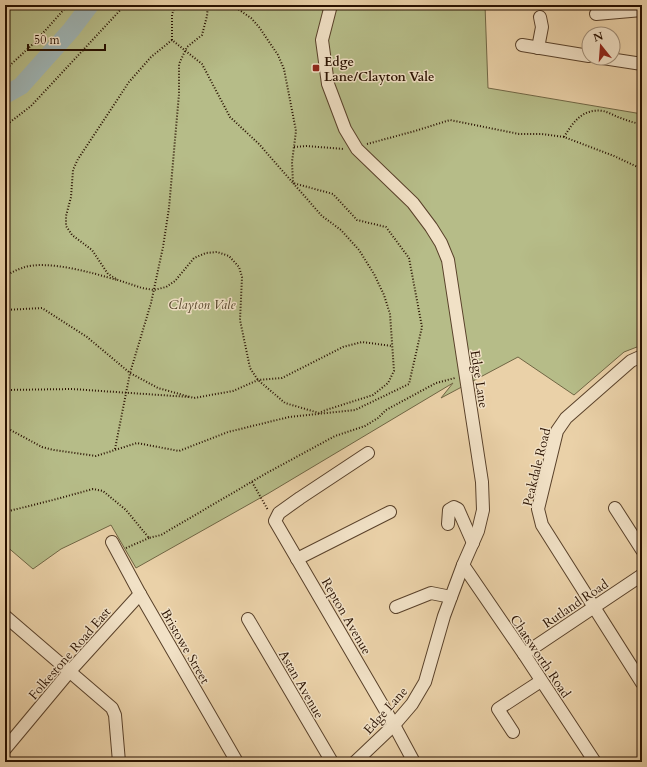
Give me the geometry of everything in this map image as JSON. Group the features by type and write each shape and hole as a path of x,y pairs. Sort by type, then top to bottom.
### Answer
{"street":[{"name":"Edge Lane","path":"331,5 322,40 328,84 345,129 357,149 413,203 431,227 448,260 482,482 482,510 478,531 463,565 444,616 425,682 412,704 394,725 355,762"},
{"path":"596,14 621,8 642,10"},
{"path":"538,48 542,27 540,17"},
{"path":"522,45 581,55"},
{"path":"621,61 642,64"},
{"name":"Peakdale Road","path":"642,356 631,360 566,418 557,431 538,509 542,525 593,608 642,683"},
{"path":"275,521 279,513 368,453"},
{"path":"448,524 449,510 454,507 458,509 473,543"},
{"path":"615,508 642,550"},
{"path":"297,559 390,512"},
{"name":"Repton Avenue","path":"275,521 414,762"},
{"name":"Bristowe Street","path":"112,542 140,594 237,762"},
{"name":"Chatsworth Road","path":"463,565 595,762"},
{"name":"Rutland Road","path":"524,654 642,575"},
{"path":"396,607 431,593 451,597"},
{"name":"Folkestone Road East","path":"7,742 140,594"},
{"path":"5,616 112,708 115,715 119,762"},
{"name":"Astan Avenue","path":"248,619 332,762"},
{"path":"513,732 498,709 541,681"}],"path":[{"path":"5,70 34,43 68,5"},
{"path":"5,126 31,106 125,5"},
{"path":"172,40 172,15 175,5"},
{"path":"115,450 130,373 154,290 169,208 179,94 179,64 187,47 202,35 208,5"},
{"path":"232,5 251,18 259,27 278,55 284,69 296,131 292,162 292,183"},
{"path":"5,276 23,267 40,265 79,269 142,288 154,290 166,287 175,281 194,258 206,253 217,252 229,256 239,267 242,277 240,320 250,368 258,380 285,403 320,413 373,395 388,383 394,371 390,314 384,294 359,250 341,230 322,216 259,144 230,117 202,64 172,40"},
{"path":"132,285 118,280 108,274 92,250 72,235 66,226 66,216 71,197 73,170 78,159 129,82 151,57 172,40"},
{"path":"564,137 581,115 593,112 603,111 628,121 642,124"},
{"path":"294,147 307,146 357,149 370,143 450,120 519,134 542,134 564,137 614,156 642,169"},
{"path":"5,427 42,447 96,456 137,443 179,451 228,432 290,418 320,413 355,410 409,384 422,327 409,258 386,227 357,220 333,194 292,183"},
{"path":"5,310 42,308 87,337 130,373 158,388 194,398"},
{"path":"5,390 72,389 194,398 234,391 258,380 282,378 343,347 362,342 392,346"},
{"path":"118,553 127,547 161,535 335,436 364,426 378,418 386,410 436,383 465,375"},
{"path":"252,482 275,521"},
{"path":"5,512 93,489 103,491 126,510 149,538"}],"green space":[{"name":"Clayton Vale","path":"5,5 485,5 488,88 642,114 642,345 624,352 574,395 518,357 441,398 453,383 269,493 136,568 111,525 61,549 33,569 5,545"}],"waterway":[{"path":"5,95 21,86 71,30 90,5"}],"place":[{"name":"Edge Lane/Clayton Vale","path":"316,68"}]}
